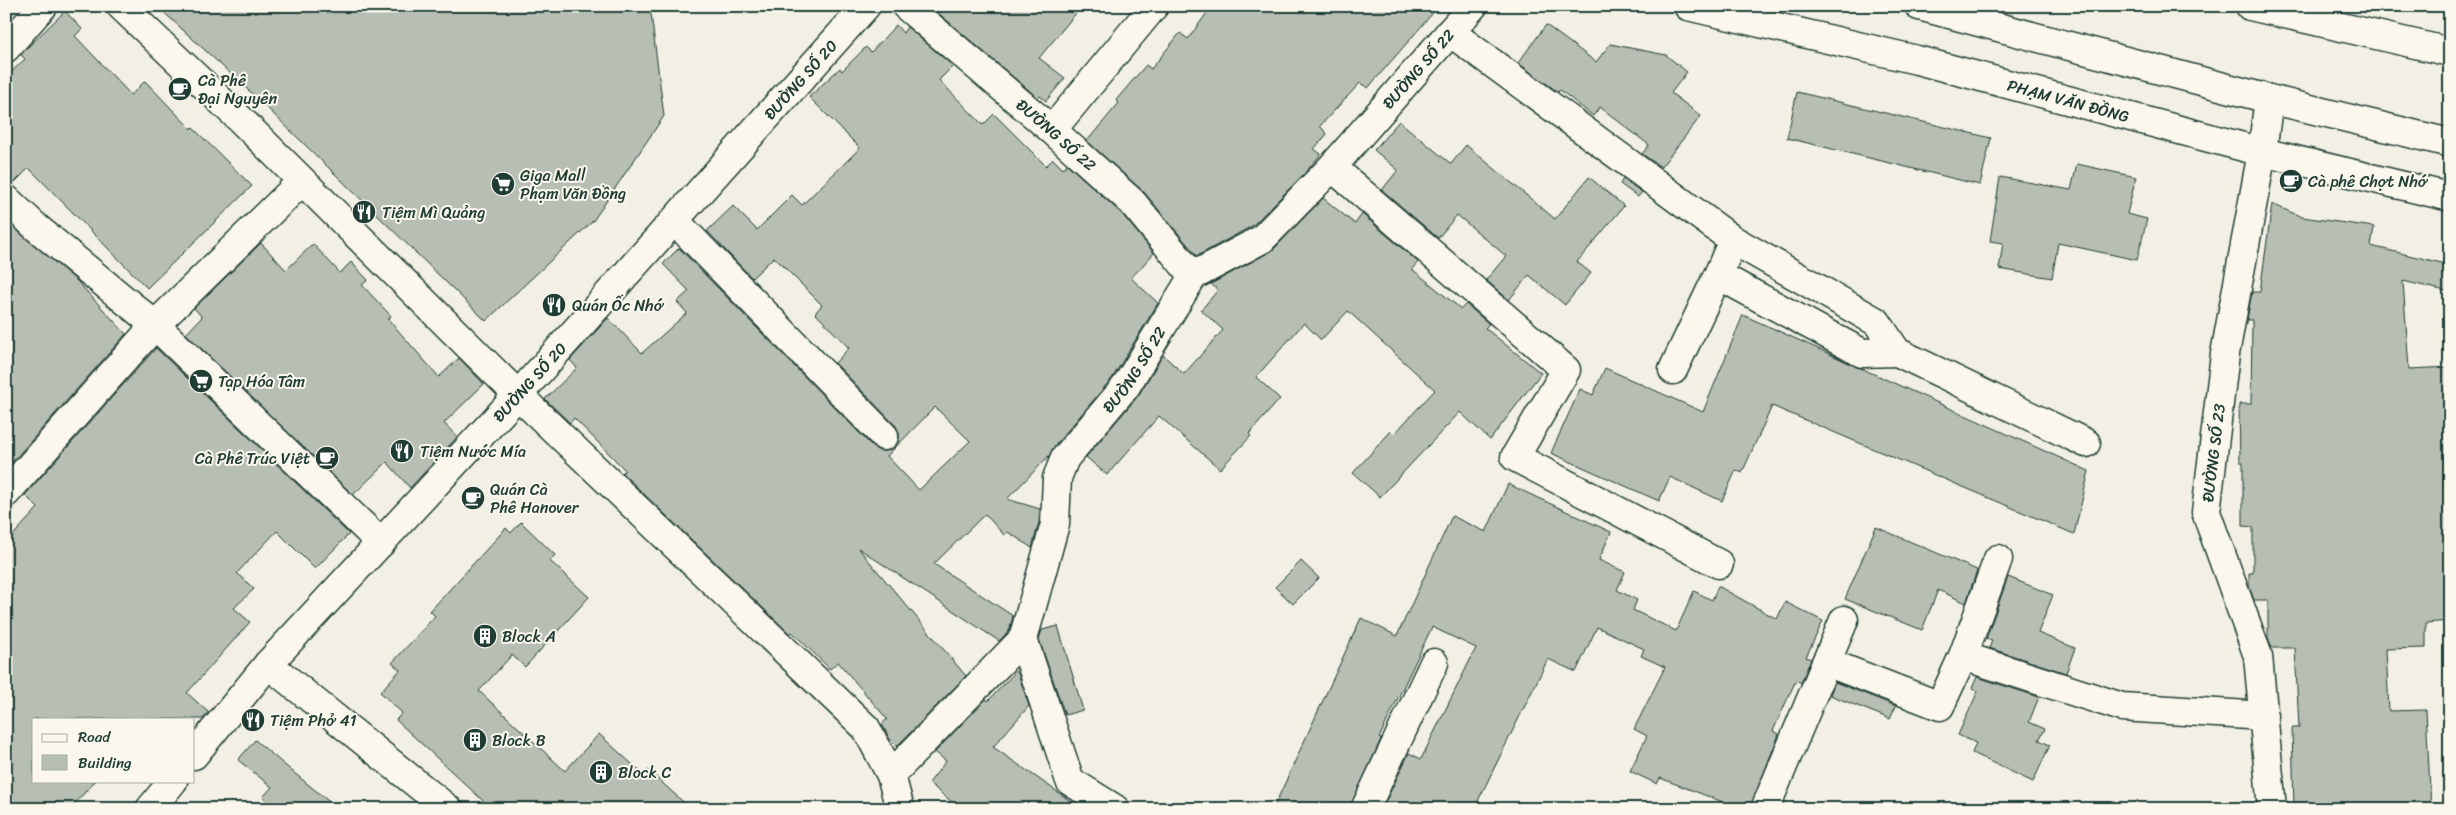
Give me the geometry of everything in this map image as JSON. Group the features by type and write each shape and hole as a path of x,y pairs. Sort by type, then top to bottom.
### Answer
{"main road":[{"path":"6,48 43,6"},
{"path":"121,6 302,181 518,396 866,728 891,775 900,809"},
{"name":"ĐƯỜNG SỐ 20","path":"195,754 268,664 518,396 866,6"},
{"name":"ĐƯỜNG SỐ 22","path":"906,6 1052,130 1132,202 1193,276"},
{"path":"1052,130 1154,6"},
{"name":"ĐƯỜNG SỐ 22","path":"1023,639 1055,524 1057,478 1065,458 1126,386 1193,276 1262,239 1332,167 1473,6"},
{"name":"PHẠM VĂN ĐỒNG","path":"1688,6 1917,60 2262,152 2450,197"},
{"path":"1919,6 2269,99 2450,143"},
{"path":"2250,6 2450,52"},
{"path":"1450,32 1733,240 1876,322 1897,352"},
{"name":"ĐƯỜNG SỐ 23","path":"2269,99 2262,152 2226,354 2206,512 2258,656 2272,809"},
{"path":"1332,167 1566,370 1515,457 1718,564"},
{"path":"6,493 155,325 302,181"},
{"path":"6,199 155,325 381,543"},
{"path":"675,220 884,436"},
{"path":"1673,370 1733,240"},
{"path":"1718,275 1862,353 1897,352 2086,444"},
{"path":"1826,662 1940,706 1963,656 1998,559"},
{"path":"1765,809 1844,620"},
{"path":"891,775 1023,639 1070,780 1115,809"},
{"path":"1963,656 2122,707 2264,716"},
{"path":"1365,809 1434,663"},
{"path":"268,664 448,809"},
{"path":"150,809 171,782"}],"building":[{"name":"Giga Mall Phạm Văn Đồng","path":"157,6 650,6 664,116 593,221 486,321 259,100"},
{"path":"930,6 1082,6 1039,58 1065,78 1046,101 1040,96 1038,98"},
{"path":"1212,6 1439,6 1368,88 1360,83 1320,126 1327,134 1314,149 1321,154 1305,173 1252,226 1197,256 1144,192 1087,141 1119,103 1116,100 1146,65 1151,69 1180,33 1188,39"},
{"path":"65,11 82,29 75,36 131,95 145,81 191,129 192,127 252,186 147,288 29,168 12,185 6,184 6,77 25,59 21,55 27,48"},
{"path":"896,25 903,33 907,27 953,66 939,80 983,125 994,114 1046,166 1053,159 1063,169 1067,164 1121,213 1154,253 1131,278 1158,303 1113,377 1053,448 1049,456 1007,499 1040,509 1039,522 1032,548 1008,532 1004,535 985,514 934,564 1013,616 1009,631 999,641 858,548 966,676 897,746 889,738 882,724 887,719 838,662 830,669 792,632 790,634 622,473 625,470 574,418 570,423 545,399 577,368 570,360 608,318 642,353 687,313 677,302 689,291 663,264 679,248 873,447 879,451 887,451 895,447 899,440 896,426 835,363 849,348 815,313 822,305 774,257 752,278 707,231 733,206 757,230 792,195 802,205 860,148 809,97 840,68 842,71 866,47 871,52","holes":["935,407 970,441 919,490 887,456"]},
{"path":"1546,25 1596,62 1610,44 1666,55 1687,72 1671,93 1701,116 1661,167 1642,154 1649,145 1600,107 1593,116 1560,90 1558,92 1518,63"},
{"path":"1797,92 1991,138 1980,185 1787,138"},
{"path":"1399,121 1451,164 1466,145 1555,219 1589,177 1624,206 1577,262 1591,273 1565,305 1529,275 1509,300 1486,280 1506,256 1457,215 1438,238 1382,190 1398,170 1374,150"},
{"path":"2077,164 2136,177 2127,214 2147,219 2137,260 2058,243 2052,278 1999,269 2003,243 1990,241 2000,177 2071,190"},
{"path":"1623,179 1642,192 1638,197 1620,184"},
{"path":"1323,198 1355,224 1362,214 1418,262 1412,269 1461,309 1466,304 1489,324 1485,328 1541,373 1490,440 1460,412 1380,497 1353,473 1391,431 1394,434 1435,390 1348,311 1321,340 1304,323 1256,377 1280,399 1249,434 1251,436 1220,469 1159,416 1107,475 1086,457 1138,396 1163,355 1184,374 1223,330 1201,310 1218,290 1211,284 1273,250"},
{"path":"2272,204 2302,217 2374,227 2371,246 2450,265 2450,292 2403,281 2409,369 2450,367 2450,621 2426,623 2426,648 2386,649 2389,711 2426,710 2431,809 2294,809 2292,728 2299,728 2295,648 2272,648 2268,637 2268,600 2254,600 2249,586 2249,573 2253,573 2253,527 2243,526 2243,462 2240,462 2239,404 2251,404 2252,320 2247,320 2252,292 2260,292"},
{"path":"6,221 76,280 126,334 6,469"},
{"path":"261,243 286,270 313,244 340,273 351,262 368,280 362,285 391,316 388,319 439,377 459,358 484,384 444,423 457,437 410,488 387,462 353,495 186,334 202,317 194,308"},
{"path":"1743,315 2089,471 2074,534 1772,406 1742,473 1736,470 1722,501 1670,477 1659,501 1551,453 1580,389 1593,395 1605,368 1703,412"},
{"path":"156,348 349,534 315,569 277,531 237,573 254,589 234,608 250,622 187,693 208,712 203,719 32,718 32,782 94,782 70,809 6,809 6,543 38,508 25,495"},
{"path":"1508,484 1611,532 1599,560 1625,572 1617,590 1637,600 1633,610 1676,631 1694,591 1712,600 1718,586 1777,619 1785,602 1823,621 1806,657 1811,659 1801,683 1796,680 1773,731 1779,734 1750,809 1741,809 1660,778 1657,784 1630,771 1647,736 1634,729 1665,667 1641,656 1644,649 1597,627 1576,672 1548,659 1474,809 1382,809 1409,753 1421,759 1476,648 1432,627 1379,738 1381,739 1350,809 1273,809 1361,618 1397,636 1452,516 1486,532"},
{"path":"521,522 555,555 550,561 589,597 525,667 512,655 479,691 565,771 599,734 644,775 648,770 691,809 492,809 396,720 402,713 380,692 400,670 392,663 435,616 430,611 506,528 511,533"},
{"path":"1876,527 1977,570 1966,603 1938,590 1922,630 1845,599"},
{"path":"1301,561 1319,578 1293,604 1275,587"},
{"path":"2008,577 2053,595 2038,633 2075,648 2066,673 1989,648 1992,641 1986,639"},
{"path":"1058,626 1083,710 1065,715 1039,639 1042,630"},
{"path":"1017,670 1029,706 993,747 1082,809 960,809 929,783 946,761 935,752"},
{"path":"1977,677 2039,697 2029,722 2045,729 2039,740 2050,745 2033,782 1972,753 1976,743 1958,735 1978,691 1972,688"},
{"path":"1835,682 1896,706 1890,719 1830,695"},
{"path":"255,740 338,809 278,809 263,797 272,787 238,760"}],"place":[{"name":"Cà Phê Đại Nguyên","path":"180,89"},
{"name":"Cà phê Chợt Nhớ","path":"2291,181"},
{"name":"Giga Mall Phạm Văn Đồng","path":"503,184"},
{"name":"Tiệm Mì Quảng","path":"364,212"},
{"name":"Quán Ốc Nhớ","path":"554,305"},
{"name":"Tạp Hóa Tâm","path":"201,381"},
{"name":"Tiệm Nước Mía","path":"402,451"},
{"name":"Cà Phê Trúc Việt","path":"327,458"},
{"name":"Quán Cà Phê Hanover","path":"473,498"},
{"name":"Block A","path":"485,636"},
{"name":"Tiệm Phở 41","path":"253,720"},
{"name":"Block B","path":"475,740"},
{"name":"Block C","path":"601,772"}]}
